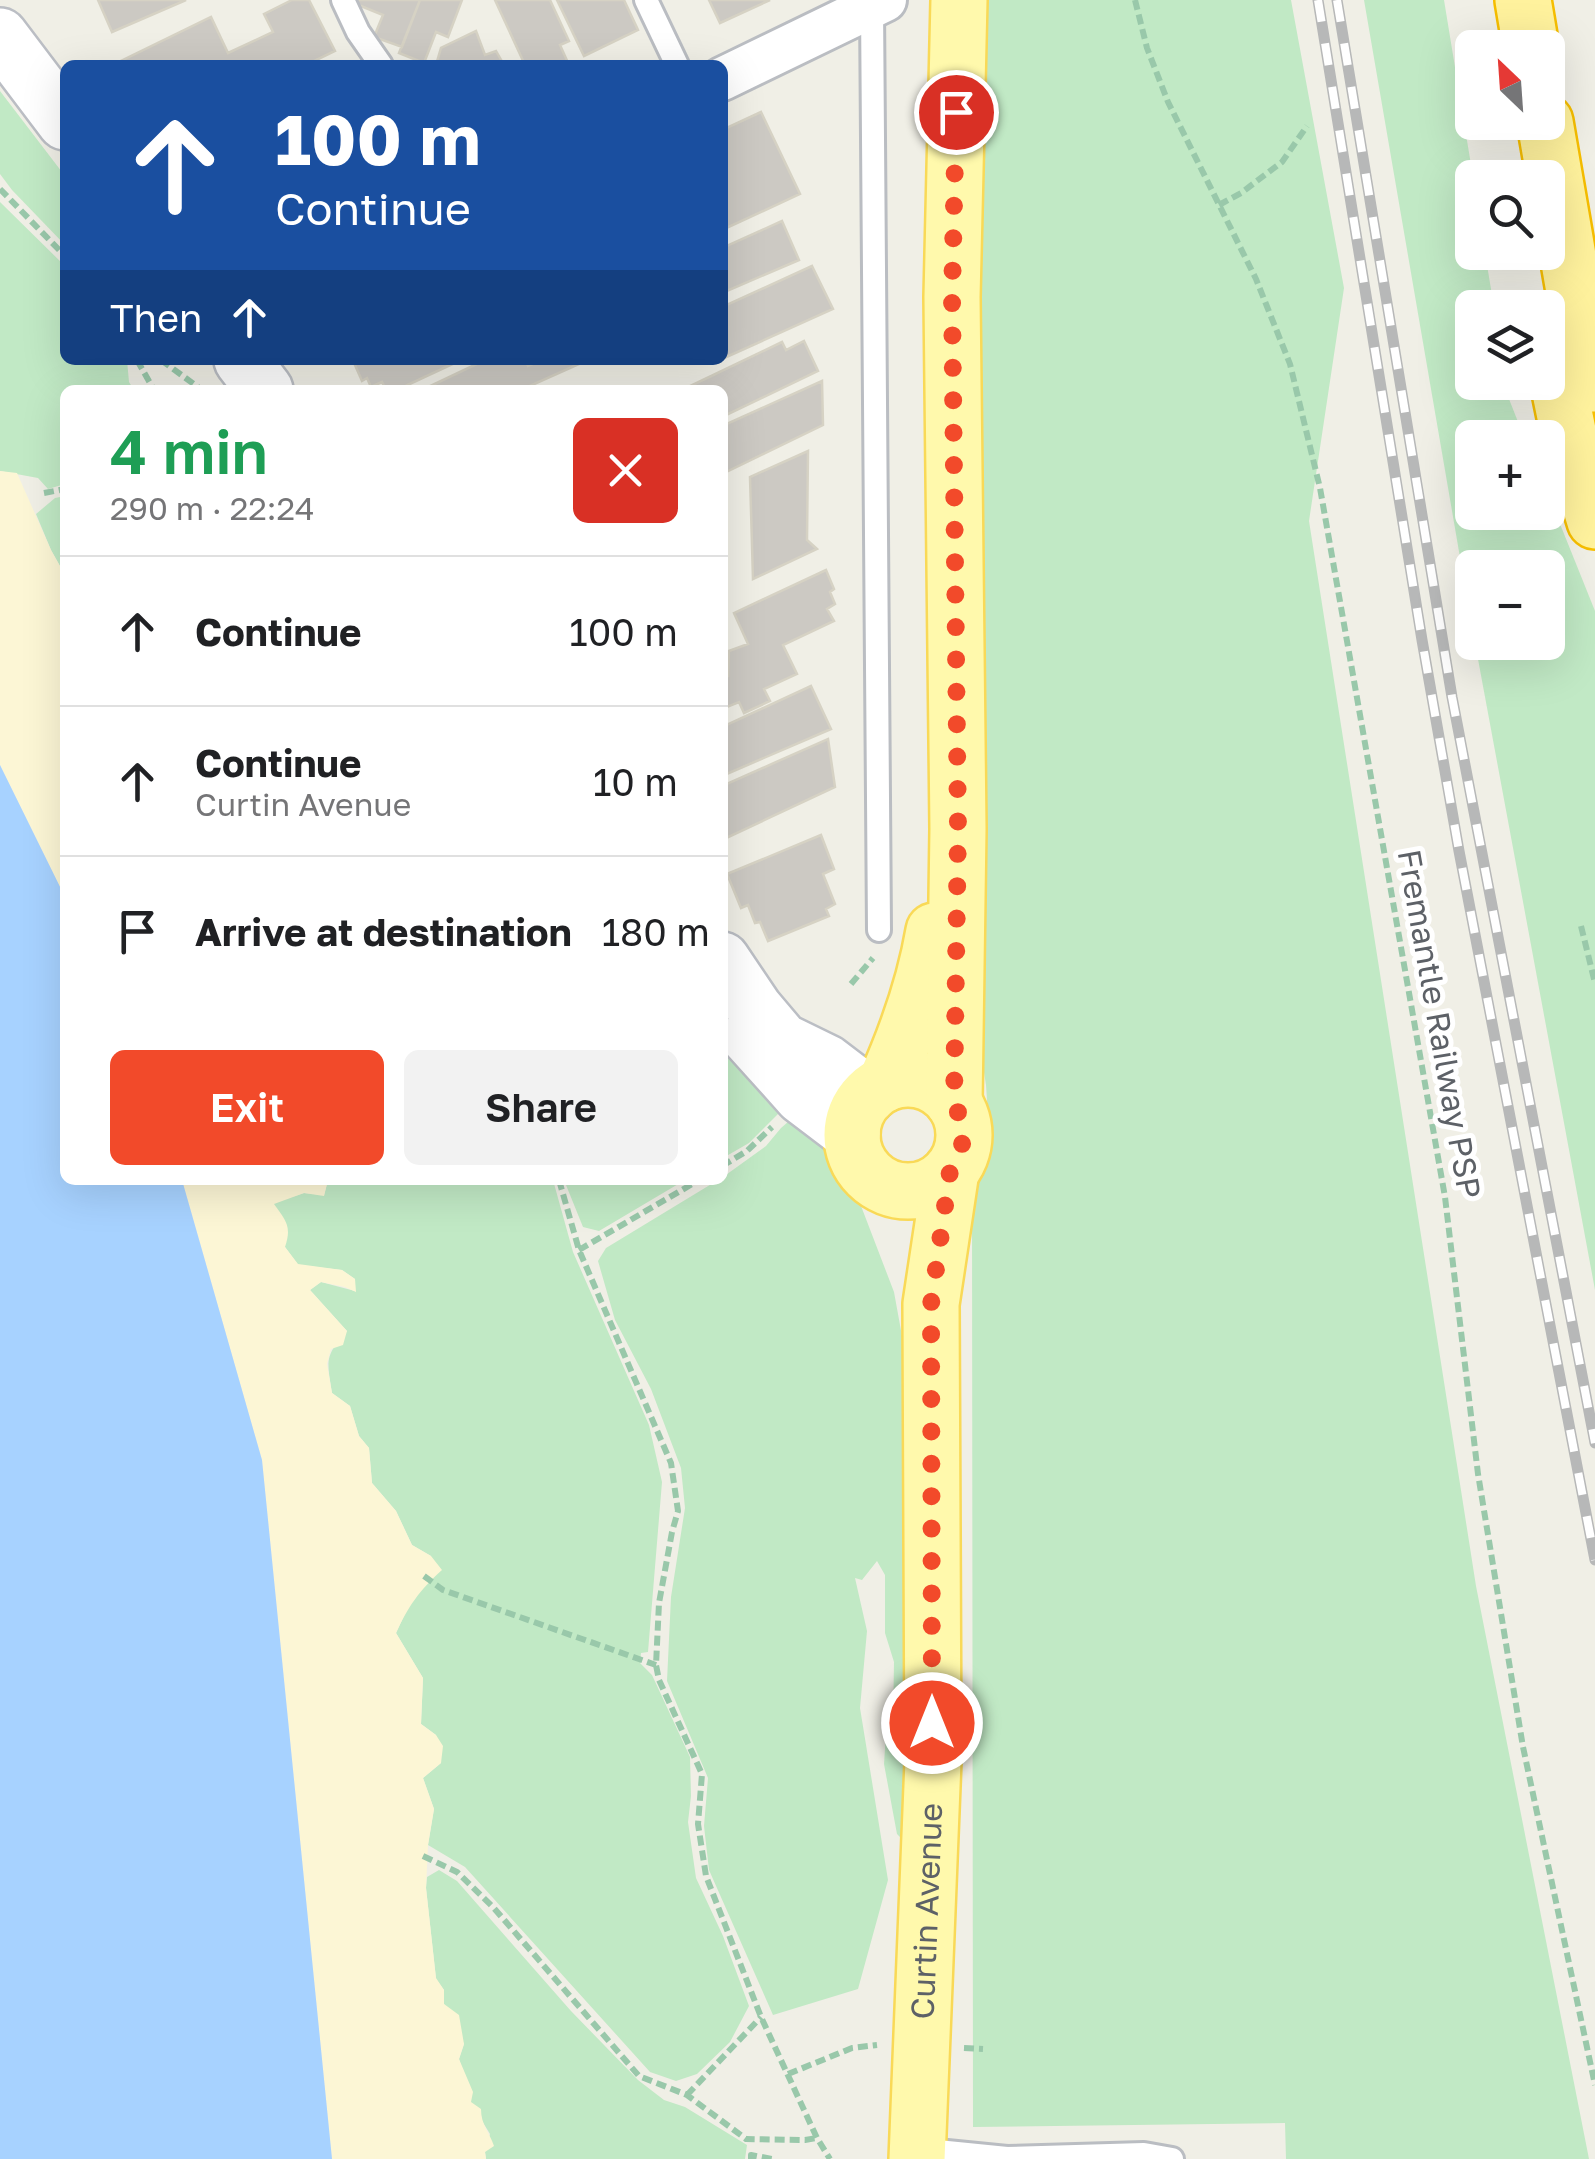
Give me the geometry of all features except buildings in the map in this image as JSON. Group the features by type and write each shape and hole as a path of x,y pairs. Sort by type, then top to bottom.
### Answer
{"highway":[{"path":"1487,0 1492,30"},
{"path":"1523,0 1529,30"},
{"path":"1547,140 1581,332 1595,384"},
{"path":"1562,400 1595,521"}],"main road":[{"path":"0,0 60,79"},
{"path":"954,1103 958,829 952,297 958,0"},
{"path":"0,36 60,115"},
{"path":"728,1014 802,1096 869,1104 904,1080 923,1081 940,1090 954,1103 962,1120 964,1138 960,1155 939,1181 910,1191 894,1190 868,1174 854,1148 869,1104 906,1038 929,963 958,829"},
{"path":"728,969 782,1041 827,1063 869,1104"},
{"name":"Curtin Avenue","path":"917,2154 932,1761 931,1304 950,1171"},
{"name":"Curtin Avenue","path":"880,1183 931,1304"}],"street":[{"path":"728,76 879,3"}],"lane":[{"path":"344,0 358,32 378,60"},
{"path":"646,0 675,60"},
{"path":"879,3 879,930"},
{"path":"917,2154 1007,2158 1144,2154 1172,2159"}],"path":[{"name":"Fremantle Railway PSP","path":"1135,0 1146,48 1168,102 1256,280 1290,364 1320,488 1445,1196 1478,1474 1523,1747 1595,2084"},
{"path":"1219,205 1282,162 1307,126"},
{"path":"0,189 60,251"},
{"path":"172,365 211,382"},
{"path":"44,493 60,490"},
{"path":"1582,926 1595,983"},
{"path":"560,1185 579,1250 671,1463 678,1511 659,1603 656,1665 659,1680 702,1774 698,1824 706,1876 761,2017 826,2158"},
{"path":"579,1250 690,1185"},
{"path":"424,1576 442,1590 656,1665"},
{"path":"422,1856 456,1872 493,1906 639,2076 687,2095 746,2139 817,2138"},
{"path":"687,2095 761,2017"},
{"path":"751,2159 751,2155 772,2159"}],"green space":[{"path":"968,0 1291,0 1344,288 1309,521 1476,1586 1589,2159 1286,2159 1285,2123 973,2127 972,1206 989,1131 977,1028"},
{"path":"1364,0 1444,0 1455,67 1455,140 1467,140 1470,160 1455,160 1455,270 1488,270 1491,290 1455,290 1455,400 1509,400 1517,420 1455,420 1455,528"},
{"path":"0,91 60,169 60,240 12,190 0,174"},
{"path":"0,202 60,261 60,365 127,365 131,385 60,385 60,485 48,489 38,478 0,471"},
{"path":"60,497 60,566 36,514"},
{"path":"1455,530 1562,530 1595,611 1595,1290 1478,660 1565,660 1565,550 1459,550"},
{"path":"728,1035 793,1099 749,1143 728,1155"},
{"path":"803,1109 853,1185 894,1292 912,1391 903,1840 897,1834 884,1764 886,1733 893,1724 894,1662 885,1633 885,1575 877,1561 862,1580 855,1578 867,1631 860,1708 888,1880 858,1989 773,2015 709,1870 704,1826 708,1778 667,1681 671,1597 685,1508 681,1468 651,1389 615,1320 598,1261 606,1248 710,1185 728,1185 728,1173 766,1146"},
{"path":"327,1185 554,1185 573,1252 649,1425 662,1482 648,1652 641,1653 640,1663 652,1675 690,1757 688,1822 696,1878 749,2006 730,2042 697,2074 676,2081 650,2072 465,1867 428,1845 434,1809 423,1778 441,1763 436,1735 421,1724 423,1678 396,1633 420,1591 431,1556 412,1545 396,1511 372,1483 369,1448 359,1436 350,1406 332,1393 329,1359 347,1331 310,1290 321,1282 355,1291 355,1279 342,1270 298,1265 285,1247 273,1203 304,1193 324,1195"},
{"path":"566,1185 677,1185 599,1231 583,1227"},
{"path":"439,1870 457,1881 571,2011 638,2080 664,2100 685,2107 747,2145 745,2159 486,2159 490,2134 471,2103 459,2059 464,2044 436,1979 426,1888 427,1877"}],"sand":[{"path":"0,471 17,473 60,566 60,887 0,765"},
{"path":"183,1185 327,1185 324,1196 304,1193 274,1204 287,1224 285,1247 298,1264 342,1270 355,1279 356,1292 321,1282 310,1290 347,1331 343,1345 331,1349 327,1364 332,1393 350,1406 359,1436 369,1448 372,1483 396,1511 412,1545 431,1556 442,1570 415,1599 396,1633 423,1678 421,1724 443,1746 441,1763 423,1778 434,1809 426,1888 436,1978 444,1990 444,2004 459,2015 464,2044 459,2059 473,2092 471,2102 481,2109 494,2146 485,2152 486,2159 332,2159 262,1460"}],"water":[{"path":"0,765 60,887 60,1185 183,1185 262,1460 332,2159 0,2159"}],"railway":[{"path":"1318,0 1459,851 1595,1560"},
{"path":"1337,0 1452,697 1595,1443"}],"route":[{"path":"932,1723 931,1304 950,1171 964,1138 962,1120 954,1103 958,829 952,297 956,112"}]}
